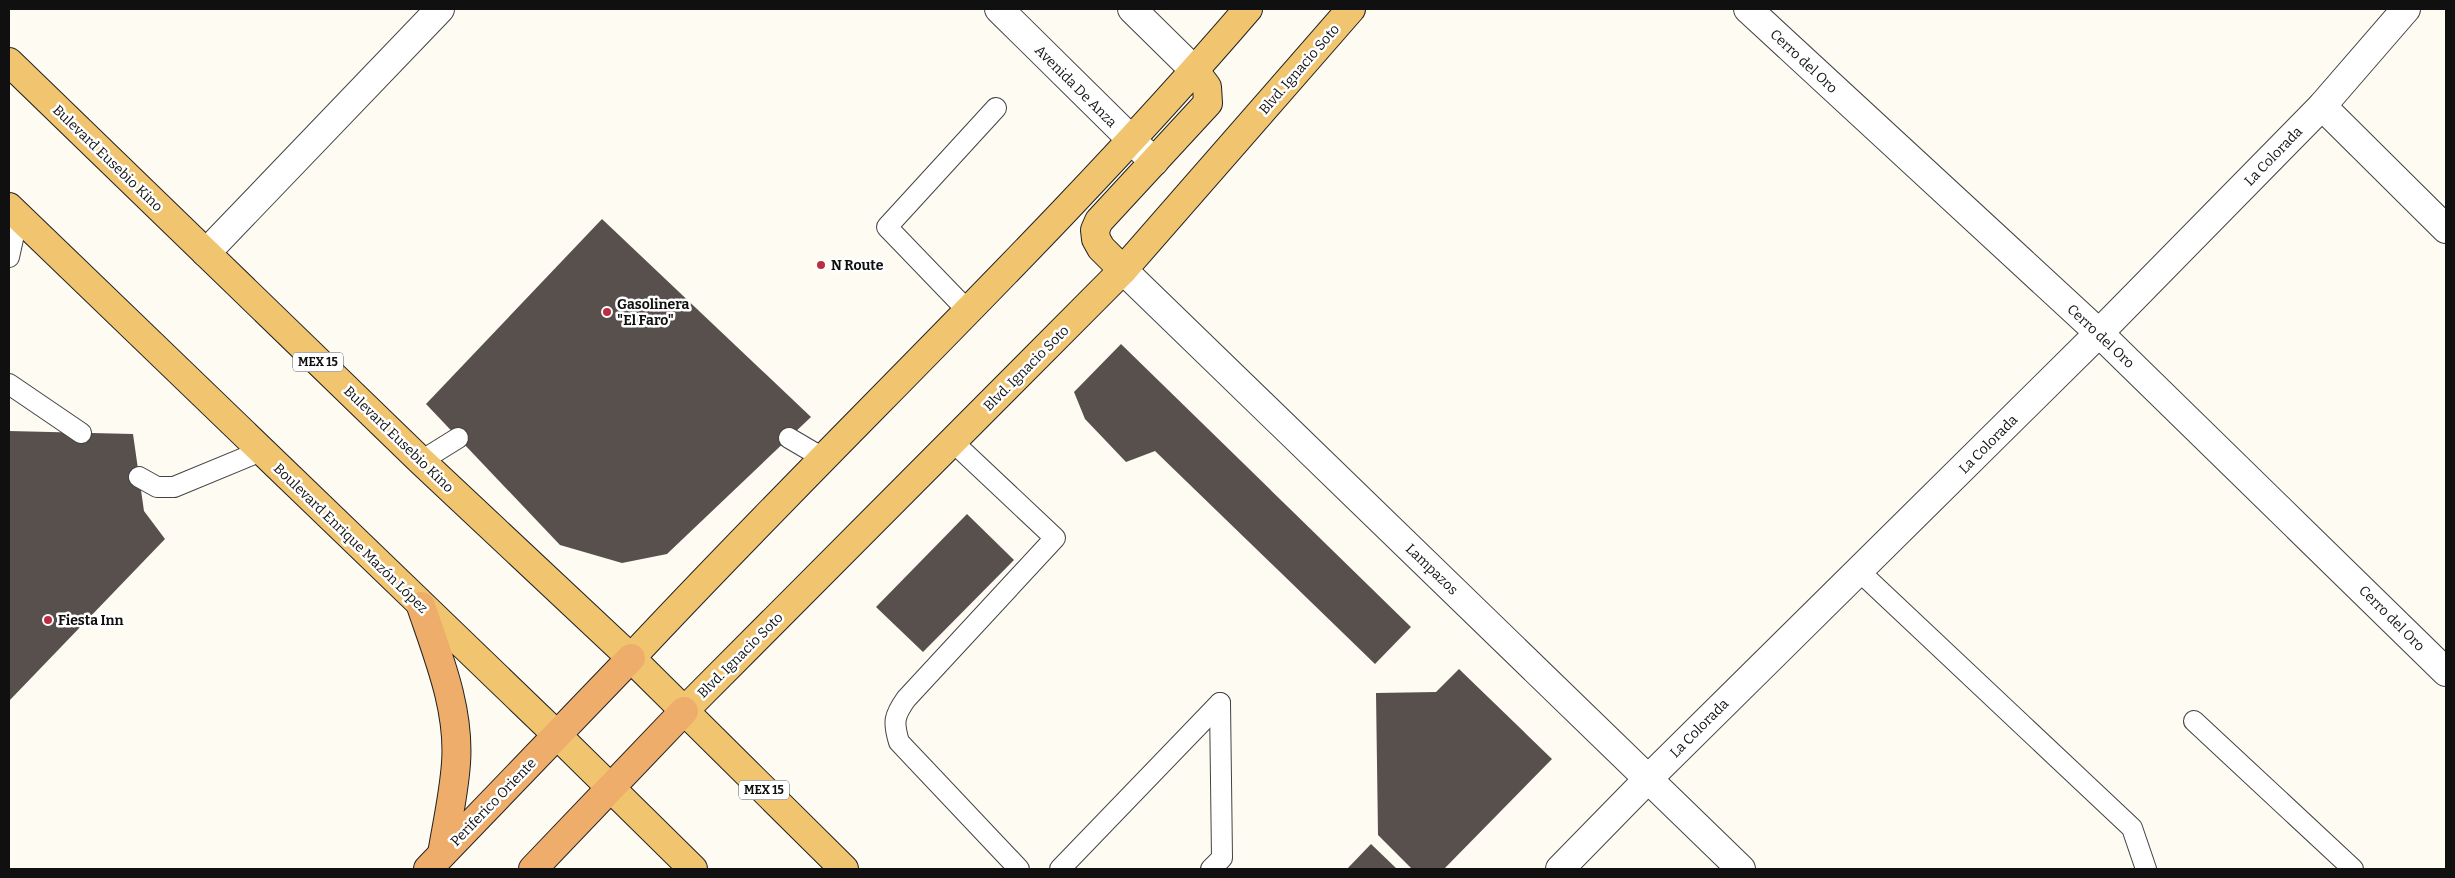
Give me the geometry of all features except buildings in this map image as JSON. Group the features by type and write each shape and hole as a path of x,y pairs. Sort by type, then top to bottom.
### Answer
{"highway":[{"path":"421,606 448,684 454,722 456,761 435,862"},
{"name":"Periferico Oriente","path":"435,862 631,658"},
{"path":"533,869 684,711"}],"main road":[{"path":"631,658 1131,142 1248,9"},
{"name":"Blvd. Ignacio Soto","path":"684,711 1123,270 1352,9"},
{"name":"Bulevard Eusebio Kino","path":"9,62 421,461 631,658 684,711"},
{"path":"1123,270 1101,248 1096,239 1095,230 1111,207 1208,103 1207,87 1195,71"},
{"name":"Boulevard Enrique Mazón López","path":"14,212 558,736 693,869"},
{"name":"MEX 15","path":"684,711 844,869"}],"street":[{"path":"206,253 440,9"},
{"name":"Avenida De Anza","path":"999,9 1131,142 1154,162"},
{"path":"1132,9 1195,71"},
{"name":"Cerro del Oro","path":"1748,9 2099,333 2446,672"},
{"name":"La Colorada","path":"1560,869 1648,779 2099,333 2322,106 2406,9"},
{"path":"2322,106 2446,229"},
{"name":"Lampazos","path":"1123,270 1741,869"}],"lane":[{"path":"967,310 887,227 996,108"},
{"path":"9,257 14,212"},
{"path":"9,384 80,433"},
{"path":"421,461 458,438"},
{"path":"789,438 823,458"},
{"path":"953,442 1055,538 906,699 896,713 894,728 899,742 1019,869"},
{"path":"139,477 157,487 174,487 262,451"},
{"path":"1859,571 2132,828 2146,869"},
{"path":"1060,869 1220,703 1222,858 1212,869"},
{"path":"2194,721 2352,869"}],"place":[{"name":"N Route","path":"821,265"},
{"name":"Gasolinera \"El Faro\"","path":"607,312"},
{"name":"Fiesta Inn","path":"48,620"}]}
